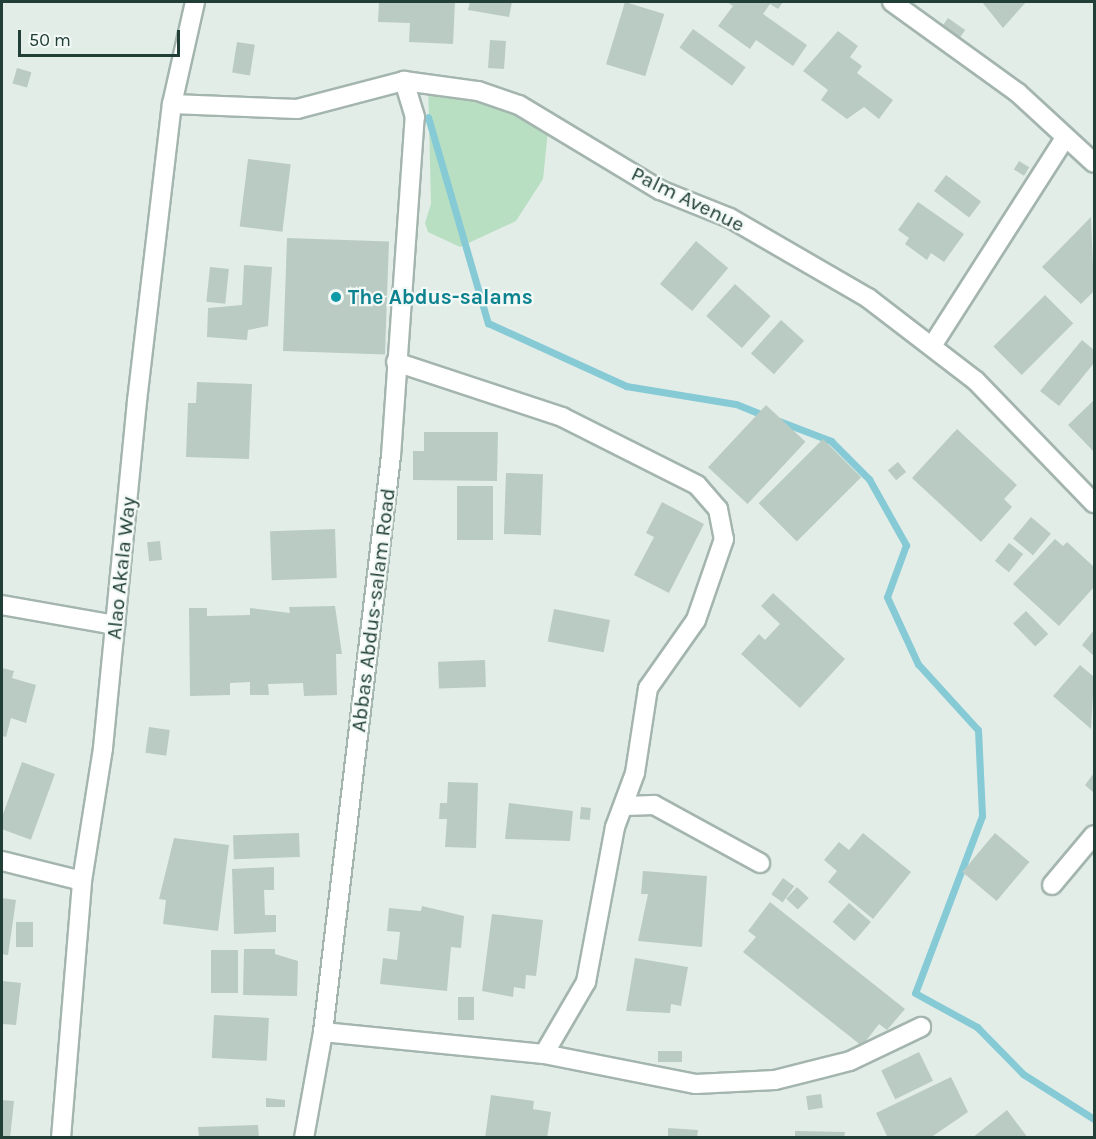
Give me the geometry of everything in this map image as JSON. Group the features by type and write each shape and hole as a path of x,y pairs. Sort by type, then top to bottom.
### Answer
{"street":[{"name":"Alao Akala Way","path":"61,1137 82,881 115,625 172,104 195,2"},
{"path":"892,2 1018,93 1095,163"},
{"name":"Palm Avenue","path":"172,104 297,109 404,81 478,91 549,119 660,190 730,218 799,255 932,346 976,381 1095,503"},
{"name":"Abbas Abdus-salam Road","path":"304,1137 323,1032 391,456 396,362 416,117 404,81"},
{"path":"932,346 1065,138"},
{"path":"396,362 562,417 697,484 718,510 724,539 696,620 648,688 625,806 606,865 586,982 544,1053"},
{"path":"2,605 115,625"},
{"path":"625,806 654,805 760,863"},
{"path":"1052,885 1095,835"},
{"path":"2,861 82,881"},
{"path":"323,1032 544,1053 696,1084 775,1080 850,1061 921,1027"}],"green space":[{"path":"428,82 496,91 548,131 543,179 516,221 460,247 428,232 425,223 431,204"}],"building":[{"path":"379,2 455,2 453,44 409,42 410,23 378,22"},
{"path":"470,2 512,2 509,17 468,10"},
{"path":"625,2 664,14 645,76 606,64"},
{"path":"727,2 783,2 778,9 770,4 763,14 807,45 793,66 756,40 750,49 718,26 733,6"},
{"path":"982,2 1026,2 1003,28"},
{"path":"948,18 965,30 959,39 942,27"},
{"path":"693,29 746,67 732,86 679,48"},
{"path":"838,31 858,46 850,57 862,66 857,73 893,100 879,119 864,107 847,119 821,100 828,90 803,71"},
{"path":"490,40 506,41 504,69 488,68"},
{"path":"237,42 255,45 250,75 232,73"},
{"path":"17,68 31,72 27,88 13,83"},
{"path":"248,159 291,164 282,232 240,226"},
{"path":"1019,161 1029,167 1024,176 1014,170"},
{"path":"946,175 981,201 969,217 934,191"},
{"path":"918,202 964,234 944,262 931,253 927,260 905,244 909,238 898,230"},
{"path":"1091,217 1094,291 1081,304 1042,267"},
{"name":"The Abdus-salams","path":"287,238 389,242 385,354 283,351"},
{"path":"696,241 728,268 692,311 660,284"},
{"path":"244,265 272,267 268,326 248,330 247,340 207,337 208,308 242,305"},
{"path":"210,267 229,269 225,304 206,302"},
{"path":"735,284 771,316 742,348 706,316"},
{"path":"1045,295 1073,323 1022,375 993,347"},
{"path":"781,320 804,341 774,374 751,353"},
{"path":"1082,340 1094,350 1094,363 1059,406 1040,391"},
{"path":"197,382 252,384 249,459 186,457 188,403 196,403"},
{"path":"1094,400 1094,452 1068,425"},
{"path":"766,405 805,442 748,504 708,467"},
{"path":"957,429 1017,485 1004,499 1012,507 981,542 912,478"},
{"path":"424,432 498,432 497,481 413,480 413,451 424,451"},
{"path":"823,439 861,477 797,542 759,503"},
{"path":"898,462 906,472 896,480 888,470"},
{"path":"506,473 543,474 541,535 504,534"},
{"path":"457,486 493,486 493,540 457,540"},
{"path":"662,502 704,524 669,593 634,575 654,537 646,533"},
{"path":"1031,517 1051,534 1033,555 1013,538"},
{"path":"335,529 337,578 272,580 270,531"},
{"path":"1055,539 1063,546 1067,542 1094,567 1094,587 1059,626 1013,584"},
{"path":"160,541 162,560 149,561 147,542"},
{"path":"1009,543 1023,554 1009,572 995,561"},
{"path":"773,593 845,659 800,708 741,654 759,634 765,640 780,624 761,606"},
{"path":"335,606 342,654 336,654 337,695 304,696 303,683 268,684 269,695 250,695 250,682 230,683 230,695 190,696 189,608 207,608 207,616 250,615 250,608 290,613 289,607"},
{"path":"554,609 610,620 604,652 548,641"},
{"path":"1026,611 1048,634 1035,647 1013,624"},
{"path":"1094,630 1094,656 1082,645"},
{"path":"485,660 486,687 439,689 438,662"},
{"path":"1080,665 1094,677 1091,729 1053,696"},
{"path":"2,668 14,671 12,678 36,685 26,723 11,718 6,737 2,736"},
{"path":"149,727 170,730 166,756 145,753"},
{"path":"22,762 55,774 31,840 2,829 2,817"},
{"path":"1094,773 1094,793 1085,785"},
{"path":"448,782 478,783 476,848 445,847 447,819 439,819 440,803 447,803"},
{"path":"509,803 573,811 570,841 505,839"},
{"path":"581,807 591,808 590,820 580,819"},
{"path":"299,833 300,857 234,859 233,835"},
{"path":"863,833 911,872 873,919 828,882 837,871 824,860 839,842 849,850"},
{"path":"995,833 1029,862 997,901 962,872"},
{"path":"174,838 229,845 218,931 163,924 166,900 159,899"},
{"path":"274,867 274,890 264,890 265,915 276,915 276,932 234,934 232,869"},
{"path":"643,871 707,876 702,947 638,941 648,894 641,894"},
{"path":"783,878 794,886 783,902 771,894"},
{"path":"797,887 809,898 798,910 786,899"},
{"path":"2,898 16,900 8,955 2,954"},
{"path":"770,902 905,1009 887,1030 879,1024 862,1046 743,952 756,937 748,931"},
{"path":"849,903 871,922 854,941 833,922"},
{"path":"422,906 464,916 461,948 451,947 447,991 380,984 383,958 397,960 400,932 387,931 389,908 421,911"},
{"path":"492,914 543,920 536,976 526,975 525,989 514,987 513,997 482,991"},
{"path":"16,922 33,922 33,947 16,947"},
{"path":"244,949 275,949 275,954 298,961 297,996 243,995"},
{"path":"211,950 238,950 238,993 211,993"},
{"path":"635,958 688,967 681,1006 671,1004 670,1013 626,1011"},
{"path":"2,981 21,983 16,1025 2,1024"},
{"path":"458,997 474,997 474,1020 458,1020"},
{"path":"214,1015 269,1018 267,1061 212,1058"},
{"path":"658,1051 682,1051 682,1062 658,1062"},
{"path":"919,1052 933,1081 895,1099 881,1070"},
{"path":"951,1077 968,1112 930,1138 888,1138 876,1113"},
{"path":"821,1094 823,1108 808,1110 806,1096"},
{"path":"491,1095 534,1101 533,1109 551,1112 547,1138 485,1138"},
{"path":"266,1098 285,1100 285,1107 266,1107"},
{"path":"2,1100 14,1101 10,1138 2,1138"},
{"path":"1007,1110 1028,1138 972,1138"},
{"path":"258,1125 259,1138 199,1138 198,1127"},
{"path":"668,1128 698,1130 697,1138 668,1138"},
{"path":"795,1131 845,1132 844,1138 795,1138"}],"waterway":[{"path":"428,117 488,323 626,386 736,404 766,416"},
{"path":"779,421 831,441 869,479 906,545 887,597 918,664 978,730 982,816 915,993 977,1027 1023,1074 1094,1119"}],"place":[{"name":"The Abdus-salams","path":"336,297"}]}
